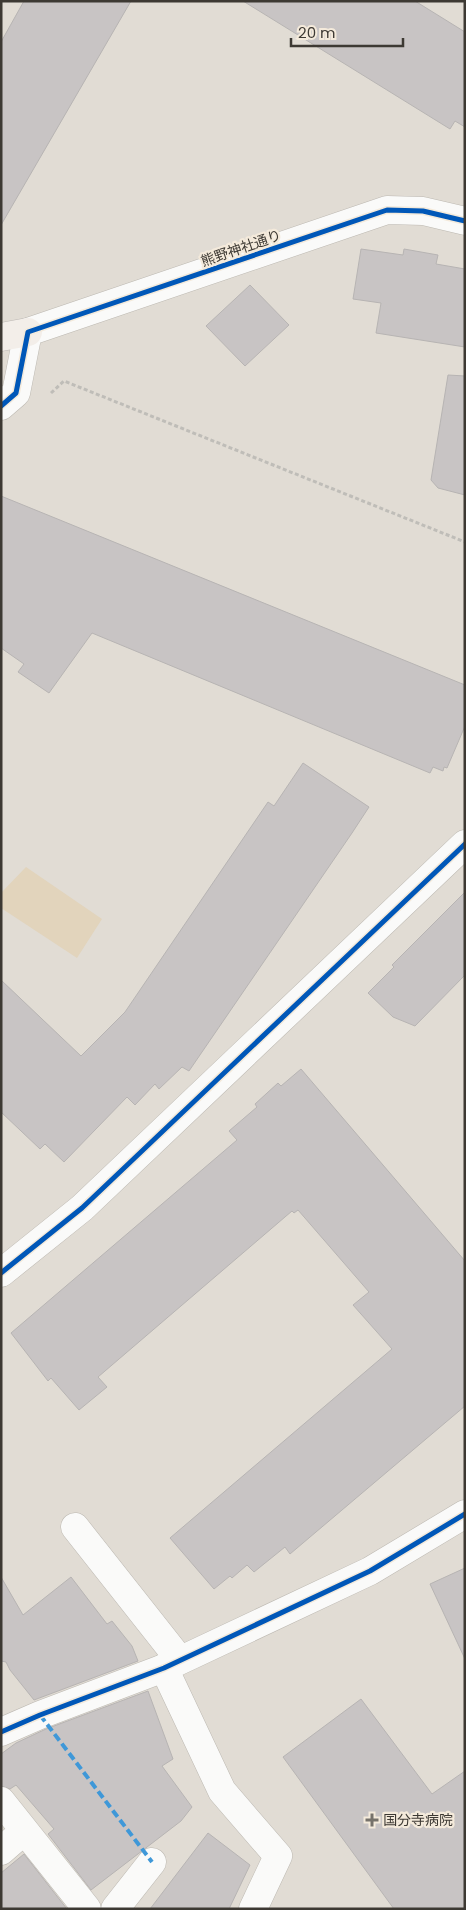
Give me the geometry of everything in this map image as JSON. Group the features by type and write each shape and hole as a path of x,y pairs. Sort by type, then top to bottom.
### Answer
{"main road":[{"name":"熊野神社通り","path":"1,338 28,332"}],"street":[{"name":"熊野神社通り","path":"28,332 387,210 423,211 465,221"},
{"path":"9,400 28,332"},
{"path":"1,1273 82,1208 465,844"},
{"path":"1,1732 172,1664 370,1571 465,1514"},
{"path":"75,1527 172,1664 222,1791 278,1856 253,1909"},
{"path":"1,1801 87,1909"},
{"path":"1,1851 24,1831"},
{"path":"115,1909 152,1862"}],"path":[{"path":"9,400 40,403 64,381 465,542"}],"shaded area":[{"path":"26,867 102,919 77,958 1,908 1,893"}],"building":[{"path":"24,1 131,1 1,225 1,42"},
{"path":"243,1 415,1 465,32 465,127 455,121 450,129"},
{"path":"361,249 403,255 404,249 438,255 436,264 465,269 465,347 376,333 381,303 353,299"},
{"path":"250,285 289,325 245,366 206,326"},
{"path":"448,375 465,376 465,495 438,488 431,480"},
{"path":"1,496 465,685 465,726 447,768 444,767 443,771 433,767 430,773 92,633 49,693 18,672 24,664 1,648"},
{"path":"303,763 369,807 352,833 189,1071 182,1067 159,1089 155,1084 135,1105 127,1097 64,1162 45,1144 40,1149 1,1112 1,980 81,1056 125,1012 268,802 274,806"},
{"path":"465,892 465,975 415,1026 393,1017 368,993 394,967 392,965"},
{"path":"301,1069 465,1261 465,1406 290,1554 285,1547 254,1572 247,1565 232,1578 230,1576 214,1589 170,1538 392,1349 353,1305 369,1292 298,1210 294,1213 292,1211 98,1377 107,1387 79,1410 51,1378 48,1381 11,1333 237,1140 229,1131 257,1107 255,1104 278,1083 281,1086"},
{"path":"465,1568 465,1659 430,1584"},
{"path":"1,1577 23,1615 71,1577 107,1624 112,1621 132,1646 138,1661 34,1700 10,1670 6,1662 1,1661"},
{"path":"148,1691 173,1759 162,1766 192,1807 181,1821 91,1890 48,1834 54,1829 16,1785 10,1789 1,1786 1,1754 16,1743 46,1729"},
{"path":"361,1699 432,1794 465,1771 465,1909 394,1909 283,1757"},
{"path":"208,1833 250,1865 229,1909 150,1909"},
{"path":"24,1854 67,1909 1,1909 1,1873"}],"marked path":[{"path":"40,1715 152,1862"}],"cycle path":[{"path":"1,406 16,393 28,332 387,210 423,211 465,221"},
{"path":"1,1273 82,1208 465,844"},
{"path":"1,1732 40,1715 164,1668 370,1571 465,1514"}],"place":[{"name":"国分寺病院","path":"372,1820"}]}
